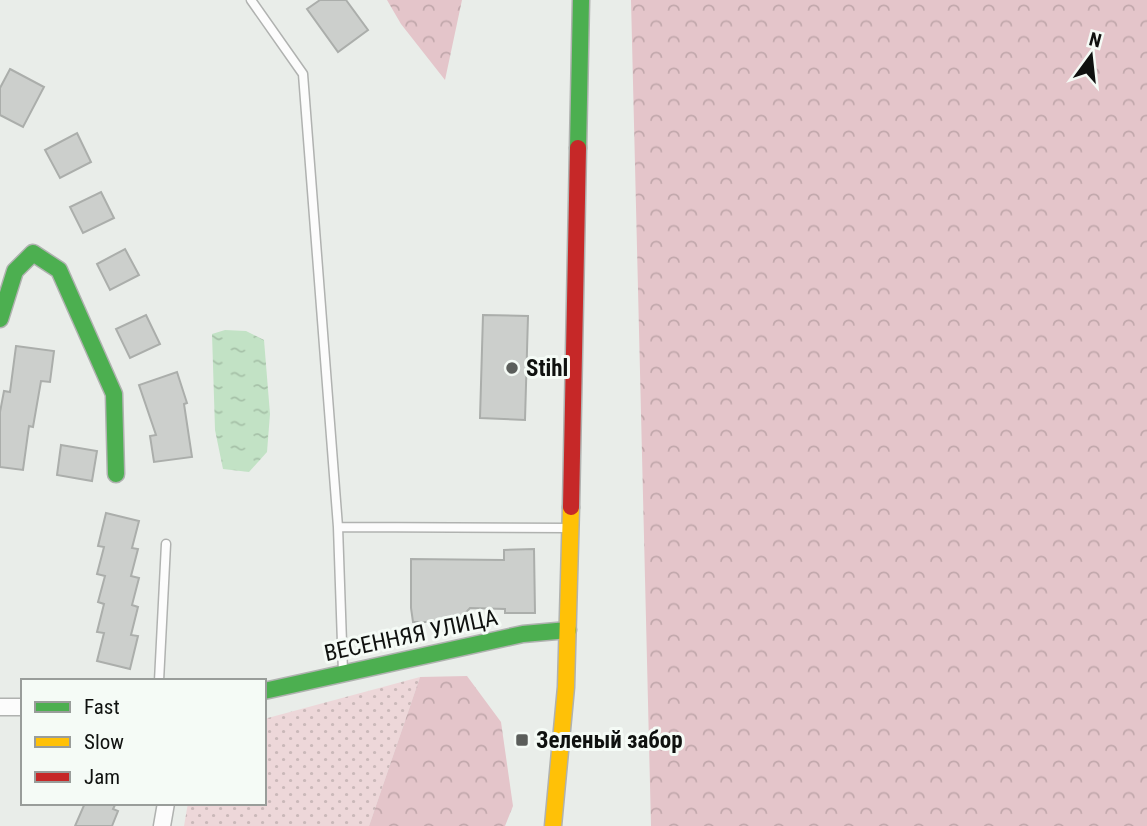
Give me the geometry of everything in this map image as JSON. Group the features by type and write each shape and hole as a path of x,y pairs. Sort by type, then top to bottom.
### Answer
{"street":[{"path":"553,826 566,687 568,630 581,0"},
{"path":"0,319 15,271 33,253 59,270 114,394 116,474"},
{"name":"ВЕСЕННЯЯ УЛИЦА","path":"266,691 523,634 568,630"},
{"path":"0,707 21,707"},
{"path":"162,826 166,805"}],"lane":[{"path":"251,0 303,74 338,527 343,674"},
{"path":"338,527 570,528"},
{"path":"159,679 166,544"}],"shaded area":[{"path":"420,677 369,826 184,826 188,805 266,805 266,718"}],"green space":[{"path":"387,0 462,0 445,80 401,24"},
{"path":"631,0 1147,0 1147,826 651,826"},
{"path":"467,676 501,722 513,806 505,826 369,826 420,677"}],"water":[{"path":"225,330 246,331 264,340 270,414 267,452 249,472 223,469 215,430 212,334"}],"building":[{"path":"320,0 346,0 368,30 338,52 307,9"},
{"path":"10,69 44,87 23,127 0,115 0,88"},
{"path":"77,133 91,162 60,178 45,150"},
{"path":"101,192 114,218 83,233 70,207"},
{"path":"125,249 139,275 110,290 97,264"},
{"path":"146,315 160,344 130,358 116,329"},
{"path":"483,315 528,316 525,420 480,418"},
{"path":"16,346 54,351 50,382 41,381 33,427 29,426 23,470 0,467 0,412 4,391 10,392"},
{"path":"177,372 187,403 184,404 192,457 154,462 150,436 156,435 139,385"},
{"path":"61,445 97,451 92,481 57,475"},
{"path":"106,513 139,521 132,548 138,549 131,576 139,578 132,605 138,607 131,635 138,636 130,669 97,661 104,633 97,632 104,604 98,602 105,576 97,574 104,547 98,546"},
{"path":"534,549 535,613 505,613 505,609 470,608 457,622 413,622 411,559 504,560 504,550"},
{"path":"84,805 115,805 113,809 118,811 112,826 75,826"}],"traffic: fast":[{"path":"578,148 581,0"},
{"path":"0,319 15,271 33,253 59,270 114,394 116,474"},
{"path":"266,691 523,634 568,630"}],"traffic: slow":[{"path":"553,826 566,687 571,507"}],"traffic: jam":[{"path":"571,507 578,148"}],"place":[{"name":"Stihl","path":"512,368"},
{"name":"Зеленый забор","path":"522,740"}]}
